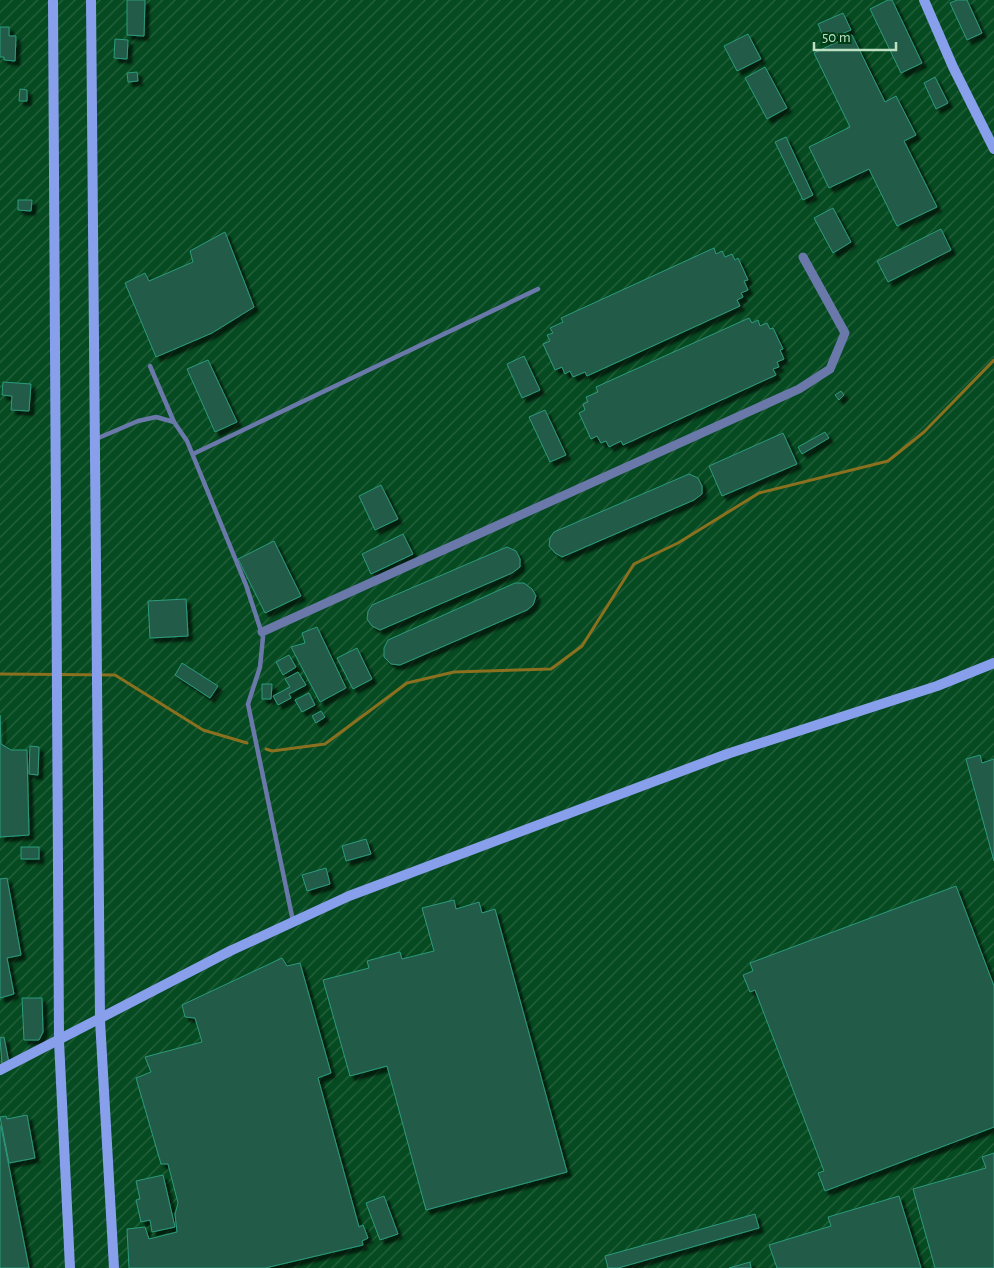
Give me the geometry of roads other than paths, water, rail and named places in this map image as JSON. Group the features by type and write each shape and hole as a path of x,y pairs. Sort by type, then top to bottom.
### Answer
{"street":[{"path":"53,0 59,1041 70,1268"},
{"path":"91,0 100,1020 114,1268"},
{"path":"924,0 953,67 994,149"},
{"path":"262,632 799,389 830,369 845,333 803,257"},
{"path":"0,1070 100,1020 230,951 349,896 727,754 937,686 994,662"}],"lane":[{"path":"193,454 538,289"},
{"path":"150,366 174,422 193,454 246,585 262,632 260,667 248,704 293,923"},
{"path":"95,440 138,421 156,417 174,422"}],"waterway":[{"path":"266,749 272,751 325,744 407,683 454,672 551,669 582,646 634,564 678,543 759,493 888,461 924,432 994,360"},
{"path":"0,674 115,675 203,730 247,743"}]}
